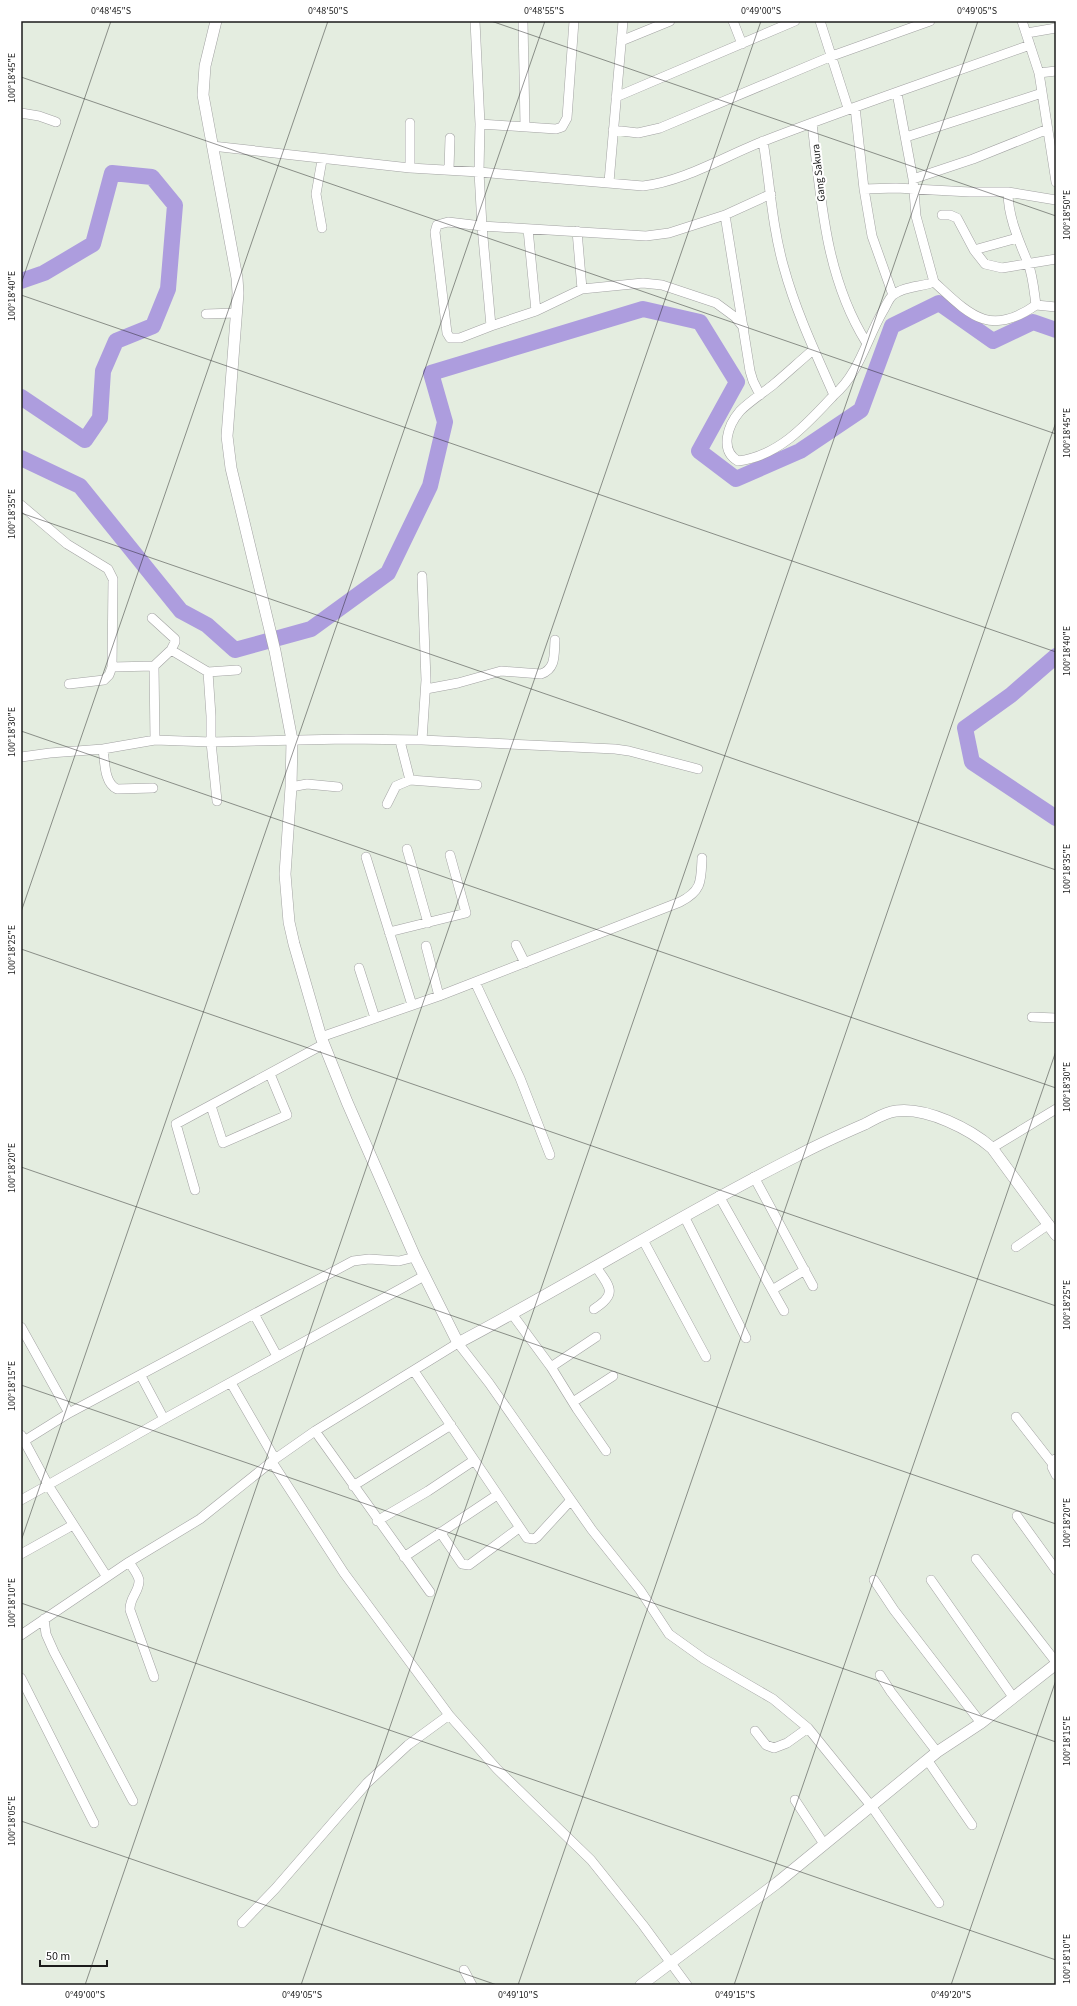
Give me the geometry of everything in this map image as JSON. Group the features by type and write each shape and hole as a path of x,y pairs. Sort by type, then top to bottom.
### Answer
{"street":[{"path":"216,21 205,66 203,82 206,117 237,278 230,391 228,436 229,455 275,651 292,740 291,787 285,874 287,906 294,944 322,1040 415,1257 458,1343 489,1383 571,1500 640,1590 668,1634 704,1659 773,1699 808,1728 872,1807 939,1903"},
{"path":"475,21 480,124 479,172 482,226 491,326"},
{"path":"523,21 525,126"},
{"path":"480,124 560,129 567,118 574,21"},
{"path":"609,182 623,21"},
{"path":"621,41 661,23 670,21"},
{"path":"733,21 742,44"},
{"path":"616,97 795,21"},
{"path":"820,21 852,108 872,236 893,295"},
{"path":"613,130 638,133 660,128 832,56 930,21"},
{"path":"1022,21 1039,73 1048,129 1054,151 1056,182"},
{"path":"1027,33 1056,28"},
{"path":"212,146 322,160 410,168 449,169 643,186 661,183 688,174 763,141 1030,45"},
{"path":"1039,73 1056,71"},
{"path":"897,92 913,178 920,235 934,282 970,314 979,319 990,321 1015,317 1036,305 1056,306"},
{"path":"906,138 1042,93"},
{"path":"21,113 40,116 56,122"},
{"name":"Gang Sakura","path":"812,123 824,223 833,267 849,311 866,342"},
{"path":"410,124 410,168"},
{"path":"913,178 973,160 1048,129"},
{"path":"449,169 450,138"},
{"path":"763,141 777,238 784,268 813,350 834,395"},
{"path":"322,160 316,194 322,228"},
{"path":"864,189 914,188 970,192 1008,192 1056,200"},
{"path":"1008,192 1008,200 1017,238 1028,263 1036,305"},
{"path":"744,328 729,312 716,303 662,285 643,283 582,289 536,311 460,338 450,338 447,333 435,232 437,225 448,222 528,229 646,236 657,235 725,215 771,194"},
{"path":"725,215 752,381 760,395"},
{"path":"942,215 950,215 957,218 974,250 985,264 989,266 1002,268 1056,259"},
{"path":"528,229 536,311"},
{"path":"577,231 582,289"},
{"path":"974,250 1017,238"},
{"path":"813,350 740,411 729,431 726,442 728,452 731,457 738,461 759,457 789,440 810,422 848,382 866,342 893,295 913,287 927,285 934,282"},
{"path":"206,314 236,313"},
{"path":"21,505 67,544 108,569 113,579 114,617 112,667 109,675 104,680 69,684"},
{"path":"422,576 426,689 422,740"},
{"path":"112,667 154,666 171,650 174,645 175,638 152,618"},
{"path":"426,689 458,683 501,671 541,674 546,673 553,667 555,640"},
{"path":"171,650 208,672 237,670"},
{"path":"154,666 155,740"},
{"path":"208,672 211,742 217,801"},
{"path":"21,757 103,749 155,740 211,742 292,740 422,740 615,749 629,751 698,769"},
{"path":"400,741 410,780"},
{"path":"103,749 107,777 112,787 117,789 153,788"},
{"path":"387,804 396,786 410,780 477,785"},
{"path":"291,787 307,784 338,787"},
{"path":"407,849 428,922"},
{"path":"389,932 466,913 450,855"},
{"path":"366,858 412,1005"},
{"path":"195,1190 176,1124 270,1074 322,1040 375,1018 526,963 693,896 701,881 702,858"},
{"path":"516,945 526,963"},
{"path":"426,946 438,996"},
{"path":"358,968 375,1018"},
{"path":"475,982 520,1078 550,1155"},
{"path":"1032,1017 1056,1018"},
{"path":"211,1106 223,1143 287,1115 270,1074"},
{"path":"992,1148 1056,1109"},
{"path":"21,1635 129,1562 200,1519 273,1461 315,1431 458,1343 596,1267 754,1177 810,1149 894,1111 922,1113 951,1123 980,1137 992,1148 1056,1235"},
{"path":"754,1177 813,1286"},
{"path":"719,1196 784,1311"},
{"path":"684,1216 746,1338"},
{"path":"1016,1247 1048,1224"},
{"path":"643,1240 706,1357"},
{"path":"107,1577 48,1485 25,1453 23,1438 353,1261 369,1259 399,1261 415,1257"},
{"path":"594,1309 605,1302 610,1294 608,1285 596,1267"},
{"path":"772,1290 805,1270"},
{"path":"21,1500 164,1418 231,1383 277,1356 424,1276"},
{"path":"254,1314 277,1356"},
{"path":"512,1314 551,1367 572,1402 606,1452"},
{"path":"21,1327 69,1413"},
{"path":"551,1367 596,1337"},
{"path":"414,1371 451,1425 473,1461 527,1538 534,1539 571,1500"},
{"path":"141,1376 164,1418"},
{"path":"572,1402 613,1376"},
{"path":"231,1383 273,1461 344,1573 449,1715 497,1769 591,1860 671,1961 687,1985"},
{"path":"1016,1417 1054,1461 1052,1469 1056,1475"},
{"path":"353,1486 451,1425"},
{"path":"315,1431 377,1521 430,1592"},
{"path":"377,1521 428,1491 473,1461"},
{"path":"404,1556 497,1495"},
{"path":"1017,1516 1056,1570"},
{"path":"21,1554 73,1525"},
{"path":"440,1532 462,1564 469,1566 519,1528"},
{"path":"641,1985 777,1883 872,1807 937,1752 981,1723 1056,1663 976,1559"},
{"path":"129,1562 139,1579 137,1590 129,1605 130,1610 154,1676"},
{"path":"874,1580 894,1610 981,1723"},
{"path":"931,1580 1013,1697"},
{"path":"44,1619 46,1634 54,1652 133,1801"},
{"path":"880,1675 891,1692 937,1752"},
{"path":"21,1678 41,1714 94,1823"},
{"path":"242,1923 275,1889 367,1783 408,1745 449,1715"},
{"path":"755,1731 766,1745 774,1748 787,1743 808,1728"},
{"path":"928,1760 972,1825"},
{"path":"795,1800 824,1844"},
{"path":"464,1970 472,1985"}],"waterway":[{"path":"21,281 44,273 93,244 112,173 152,177 175,205 168,289 153,326 116,341 103,371 100,418 85,440 21,397"},
{"path":"21,458 80,486 181,611 207,625 235,650 311,629 388,573 430,486 445,422 431,373 643,309 700,322 737,382 699,451 736,479 800,451 861,410 892,326 939,303 993,341 1033,322 1056,330"},
{"path":"1056,656 1011,695 965,728 972,762 1056,818"}]}
